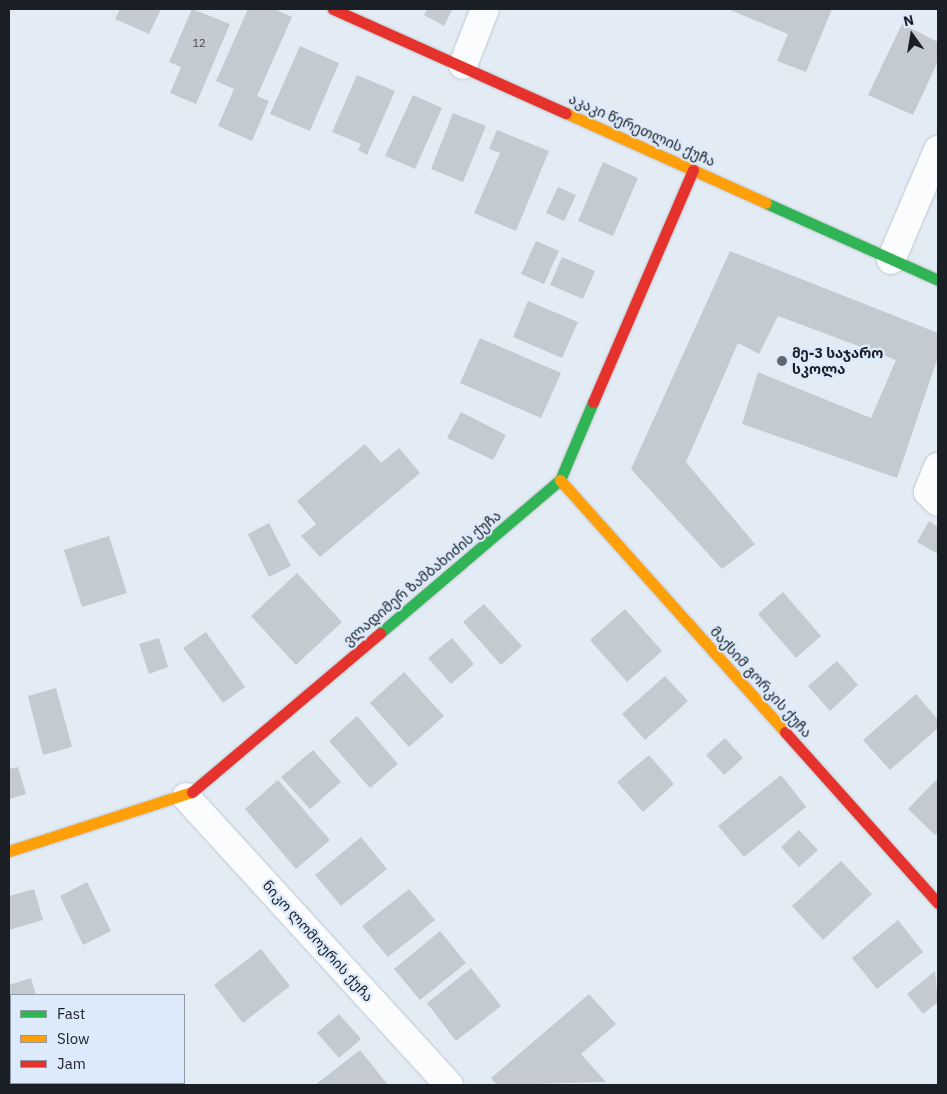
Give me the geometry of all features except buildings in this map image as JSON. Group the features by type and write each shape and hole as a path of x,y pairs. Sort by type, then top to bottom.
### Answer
{"street":[{"name":"აკაკი წერეთლის ქუჩა","path":"333,9 463,65 938,280"},
{"path":"463,65 485,9"},
{"path":"891,260 938,150"},
{"name":"ვლადიმერ ზამბახიძის ქუჩა","path":"9,851 186,797 560,480 693,170"},
{"path":"938,467 928,492 938,502"},
{"name":"მაქსიმ გორკის ქუჩა","path":"560,480 938,903"},
{"name":"ნიკო ლომოურის ქუჩა","path":"186,797 449,1085"}],"traffic: fast":[{"path":"766,203 938,280"},
{"path":"380,633 560,480 593,402"}],"traffic: slow":[{"path":"566,113 766,203"},
{"path":"560,480 785,732"},
{"path":"9,851 192,792"}],"traffic: jam":[{"path":"333,9 566,113"},
{"path":"593,402 693,170"},
{"path":"192,792 380,633"},
{"path":"785,732 938,903"}],"place":[{"name":"მე-3 საჯარო სკოლა","path":"782,361"}]}
